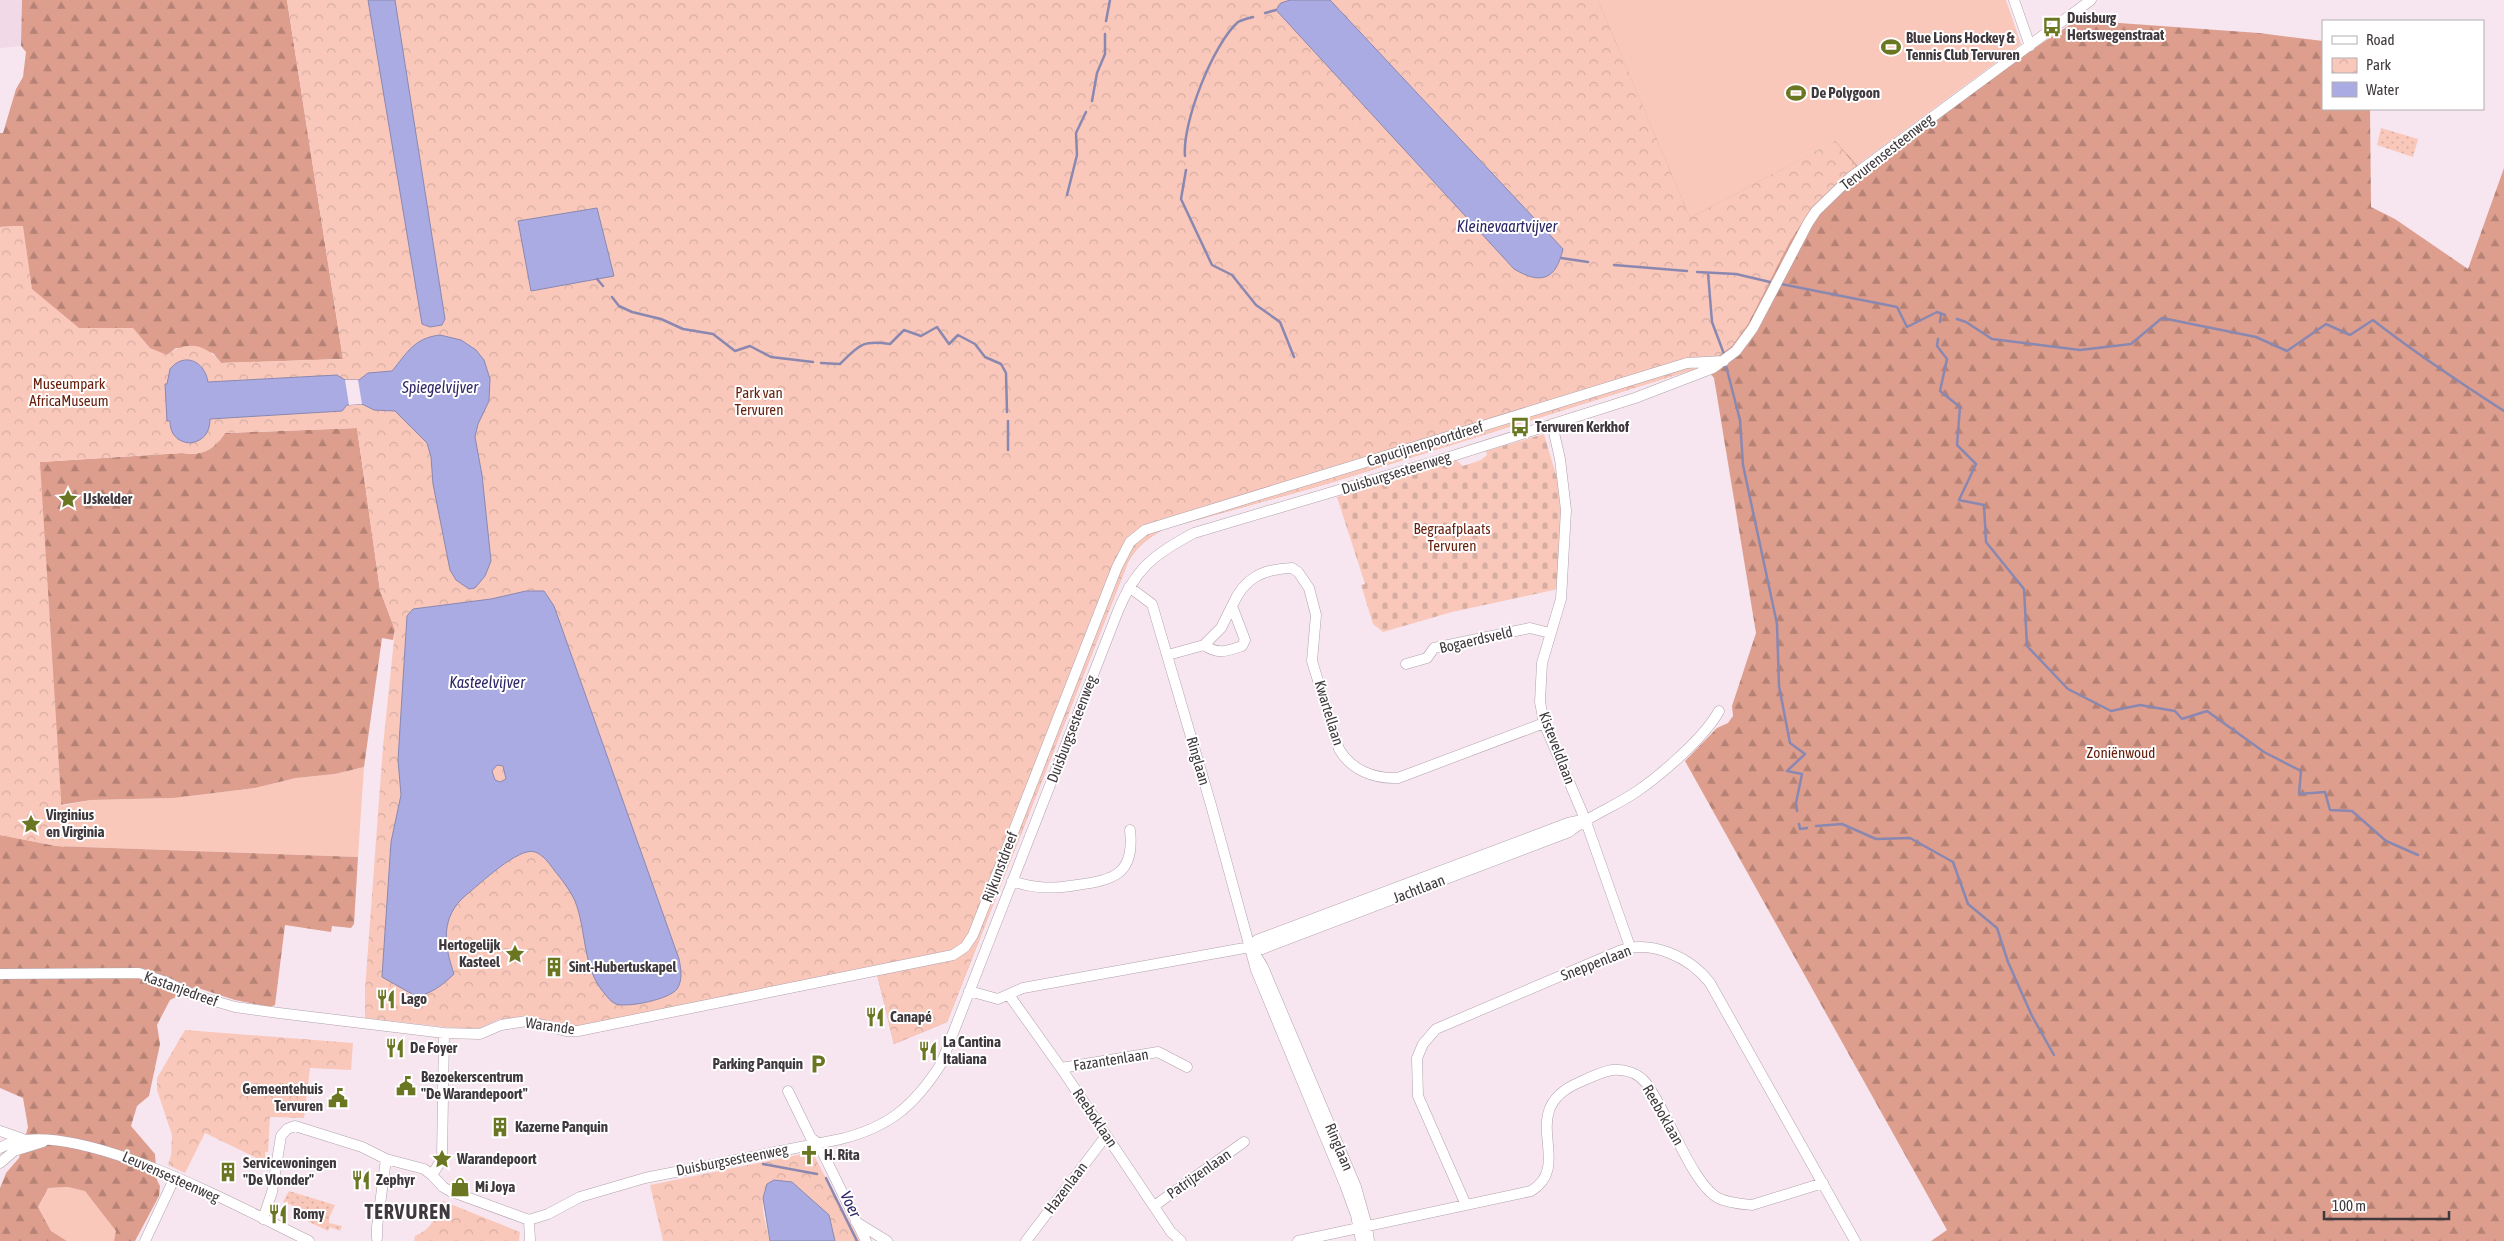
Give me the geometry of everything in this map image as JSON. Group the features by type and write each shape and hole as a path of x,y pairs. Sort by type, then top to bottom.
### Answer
{"street":[{"path":"2014,0 2030,46"},
{"name":"Tervurensesteenweg","path":"1736,351 1753,328 1794,246 1816,211 1858,172 2091,0"},
{"name":"Duisburgsesteenweg","path":"529,1220 554,1211 576,1198 633,1181 867,1132 896,1116 912,1103 926,1087 941,1064 1129,587 1145,565 1160,552 1194,534 1408,470 1697,376 1724,361 1736,351"},
{"name":"Capucijnenpoortdreef","path":"1130,542 1145,530 1159,525 1687,363 1724,361"},
{"name":"Kisteveldlaan","path":"1552,424 1560,459 1566,510 1562,588 1542,663 1539,683 1544,723 1585,820 1630,947"},
{"name":"Rijkunstdreef","path":"709,1005 923,962 953,955 965,946 973,935 1117,566 1130,542"},
{"name":"Kwartellaan","path":"1204,645 1221,628 1245,583 1254,576 1284,568 1292,568 1298,572 1309,588 1316,616 1312,661 1339,749 1348,762 1373,776 1398,778 1544,723"},
{"name":"Ringlaan","path":"1129,587 1152,604 1256,970 1369,1241"},
{"path":"1168,655 1204,645 1213,651 1222,653 1242,646 1245,640 1232,606"},
{"name":"Bogaerdsveld","path":"1406,664 1427,658 1434,648 1530,628 1550,633"},
{"name":"Jachtlaan","path":"969,991 998,999 1023,988 1250,947 1262,949 1569,832 1585,820 1635,792 1669,766 1713,722 1719,711"},
{"path":"1012,881 1048,889 1107,881 1113,878 1126,862 1131,845 1130,830"},
{"name":"Sneppenlaan","path":"1466,1205 1418,1096 1418,1058 1423,1044 1436,1029 1630,947 1676,955 1703,973 1855,1241"},
{"name":"Kastanjedreef","path":"0,974 139,973 166,982 194,995 235,1007 361,1024"},
{"name":"Reeboklaan","path":"1009,995 1061,1068 1171,1232 1181,1241"},
{"name":"Warande","path":"361,1024 444,1033 480,1034 501,1025 527,1021 537,1022 566,1031 578,1031 709,1005"},
{"path":"432,1175 442,1159 444,1033"},
{"name":"Fazantenlaan","path":"1061,1068 1158,1052 1187,1067"},
{"name":"Reeboklaan","path":"1298,1241 1524,1194 1538,1188 1548,1166 1547,1114 1557,1094 1565,1088 1605,1071 1628,1071 1646,1083 1702,1183 1719,1198 1740,1204 1752,1205 1822,1183"},
{"path":"788,1091 811,1138 818,1143 866,1241"},
{"path":"262,1219 272,1192 280,1139 284,1130 298,1127 373,1151 386,1159 417,1167 432,1175 441,1186 450,1191 529,1220 530,1241"},
{"name":"Leuvensesteenweg","path":"0,1131 24,1139 85,1144 100,1148 174,1177 309,1241"},
{"name":"Hazenlaan","path":"1026,1241 1106,1136"},
{"name":"Leuvensesteenweg","path":"0,1148 24,1139"},
{"path":"0,1163 14,1151 45,1141"},
{"name":"Patrijzenlaan","path":"1154,1206 1244,1142"},
{"path":"377,1240 386,1159"},
{"path":"145,1241 174,1177"},
{"path":"856,1222 887,1241"},
{"name":"Ringlaan","path":"1361,1241 1363,1226"}],"shaded area":[{"path":"0,0 22,0 21,46 0,48"}],"green space":[{"path":"22,0 287,0 343,359 221,363 213,353 176,348 167,355 0,321 22,226 0,227 0,133 3,133 16,89 23,77 26,52 21,46"},
{"name":"Park van Tervuren","path":"287,0 1598,0 1690,218 1835,141 1856,166 1812,207 1789,243 1748,324 1732,346 1705,366 1323,485 1164,529 1143,543 1128,562 947,1022 894,1044 875,966 578,1026 527,1016 499,1019 479,1028 444,1027 365,1018 365,989 383,746 395,630 380,590 357,428 225,433 212,448 196,454 182,453 40,462 64,847 0,835 0,227 23,226 32,289 79,328 133,328 150,348 167,355 182,347 196,346 209,352 221,363 343,359"},
{"name":"Zoniënwoud","path":"1337,0 1598,0 1690,218 1835,141 1864,173 2030,51 2077,20 2259,33 2322,41 2322,110 2370,110 2371,207 2395,219 2468,269 2504,168 2504,1241 1931,1241 1947,1230 1685,761 1717,728 1728,723 1733,716 1732,706 1756,633 1714,378 1704,366 1323,485 1164,529 1143,543 1128,562 947,1022 894,1044 875,966 578,1026 527,1016 499,1019 479,1028 444,1027"},
{"name":"De Polygoon","path":"1598,0 2006,0 2021,44 1856,166 1834,141 1690,219"},
{"path":"2381,128 2418,139 2413,157 2377,145"},
{"path":"357,428 380,590 395,630 393,640 382,638 364,767 335,774 296,778 255,788 174,798 91,800 54,806 0,644 40,462 182,453 196,454 212,448 225,433"},
{"name":"Begraafplaats Tervuren","path":"1544,434 1562,495 1558,589 1452,612 1383,632 1373,624 1361,585 1365,584 1337,497 1456,460 1463,466 1481,460 1487,455 1486,451"},
{"path":"364,767 358,857 56,846 0,835 0,818 91,800 174,798 255,788 296,778 335,774"},
{"path":"0,835 56,846 358,857 354,924 351,928 332,926 331,932 285,925 275,1005 270,1007 235,1000 195,987 170,1000 157,1025 160,1044 149,1096 137,1106 131,1126 155,1154 157,1180 160,1186 159,1196 135,1241 114,1241 116,1231 85,1191 68,1187 48,1188 38,1207 51,1231 67,1241 0,1241 0,1188 6,1173 19,1158 28,1127 23,1098 0,1088"},
{"path":"185,1030 353,1043 351,1070 310,1068 304,1118 270,1117 268,1152 265,1152 265,1156 268,1156 267,1163 205,1133 185,1173 168,1165 171,1155 172,1135 157,1090 157,1078"},
{"path":"812,1152 860,1241 835,1241 829,1215 795,1185 774,1180 764,1192 763,1200 764,1217 770,1241 663,1241 650,1185"},
{"path":"68,1187 85,1190 117,1231 114,1241 67,1241 51,1231 38,1207 48,1188"},
{"path":"289,1191 335,1205 329,1218 329,1223 342,1226 340,1231 330,1227 328,1231 303,1219 307,1211 283,1202"},
{"path":"443,1201 520,1232 519,1241 414,1241 415,1236 422,1233 433,1222"}],"water":[{"path":"368,0 395,0 445,319 442,325 430,327 422,324"},
{"name":"Kleinevaartvijver","path":"1290,0 1330,0 1563,249 1552,273 1540,278 1532,277 1514,269 1276,10 1281,3"},
{"path":"597,208 614,276 531,291 518,221"},
{"name":"Spiegelvijver","path":"440,335 461,340 476,350 484,360 490,379 489,401 478,424 475,437 482,475 491,561 485,576 475,588 469,589 456,580 450,570 427,443 395,411 374,410 362,404 347,405 342,411 210,419 209,428 205,435 199,440 190,443 175,437 171,430 170,421 167,421 165,384 167,384 170,369 182,361 194,361 199,364 208,382 337,375 345,380 359,380 368,373 392,371 417,343"},
{"name":"Kasteelvijver","path":"526,591 544,591 554,606 679,959 680,982 673,993 648,1002 630,1005 616,1004 608,998 592,973 579,913 573,897 548,862 535,852 528,852 510,860 489,875 458,904 448,922 446,932 448,953 454,974 445,982 430,992 412,998 412,994 382,977 391,842 401,795 398,760 407,616 413,609 491,599","holes":["497,765 503,766 506,779 500,782 495,780 492,771"]},
{"path":"774,1180 792,1182 829,1215 835,1241 770,1241 763,1198 767,1184"}],"pier":[{"path":"345,380 358,380 362,404 349,405"}],"waterway":[{"path":"1106,21 1110,0"},
{"path":"1265,13 1276,10"},
{"path":"1185,156 1188,124 1209,65 1228,33 1238,22 1253,17"},
{"path":"1092,101 1097,73 1105,54 1105,34"},
{"path":"1067,195 1077,155 1076,133 1086,112"},
{"path":"1186,170 1181,199 1212,265 1232,275 1256,305 1280,322 1294,357"},
{"path":"1561,258 1588,262"},
{"path":"1614,265 1687,271"},
{"path":"1697,272 1736,274 1770,282"},
{"path":"1708,273 1712,322 1724,354"},
{"path":"597,279 603,286"},
{"path":"1781,284 1897,307 1907,327 1937,312 1945,315"},
{"path":"612,297 619,306 632,312 661,319 683,329 713,334 735,351 750,346 771,357 813,362"},
{"path":"1940,322 1941,314"},
{"path":"1957,319 1966,322 1992,339 2080,350 2131,344 2162,318 2256,337 2287,351 2326,324 2350,335 2373,320 2437,367 2504,411"},
{"path":"821,363 840,364 862,345 873,343 890,344 904,330 921,336 937,327 949,344 958,335 975,344 985,357 1001,364 1006,373 1007,412"},
{"path":"1938,339 1937,346 1947,359 1940,391 1960,407 1957,445 1976,464 1959,500 1984,505 1986,542 2024,589 2027,646 2068,689 2111,711 2140,705 2175,711 2182,719 2207,711 2264,752 2301,771 2299,794 2325,792 2330,810 2352,811 2386,841 2418,855"},
{"path":"1726,366 1740,420 1743,465 1777,624 1779,686 1790,743 1805,754 1787,771 1802,774 1796,803 1797,811"},
{"path":"1008,421 1008,450"},
{"path":"1799,824 1800,829 1807,828"},
{"path":"1816,826 1842,824 1876,839 1910,838 1953,862 1968,904 1997,928 2008,962 2032,1016 2054,1055"},
{"name":"Voer","path":"763,1164 817,1174"},
{"name":"Voer","path":"826,1178 857,1241"}],"place":[{"name":"Duisburg Hertswegenstraat","path":"2052,27"},
{"name":"Blue Lions Hockey & Tennis Club Tervuren","path":"1891,47"},
{"name":"De Polygoon","path":"1796,93"},
{"name":"Tervuren Kerkhof","path":"1520,427"},
{"name":"IJskelder","path":"68,499"},
{"name":"Virginius en Virginia","path":"31,824"},
{"name":"Hertogelijk Kasteel","path":"515,954"},
{"name":"Sint-Hubertuskapel","path":"554,967"},
{"name":"Lago","path":"386,999"},
{"name":"Canapé","path":"875,1017"},
{"name":"De Foyer","path":"395,1048"},
{"name":"La Cantina Italiana","path":"928,1051"},
{"name":"Parking Panquin","path":"818,1064"},
{"name":"Bezoekerscentrum \"De Warandepoort\"","path":"406,1086"},
{"name":"Gemeentehuis Tervuren","path":"338,1098"},
{"name":"Kazerne Panquin","path":"500,1127"},
{"name":"H. Rita","path":"809,1155"},
{"name":"Warandepoort","path":"442,1159"},
{"name":"Servicewoningen \"De Vlonder\"","path":"228,1172"},
{"name":"Zephyr","path":"361,1180"},
{"name":"Mi Joya","path":"460,1187"},
{"name":"Romy","path":"278,1214"}],"district":[{"name":"TERVUREN","path":"408,1212"}],"park label":[{"name":"Museumpark AfricaMuseum","path":"69,392"}]}
